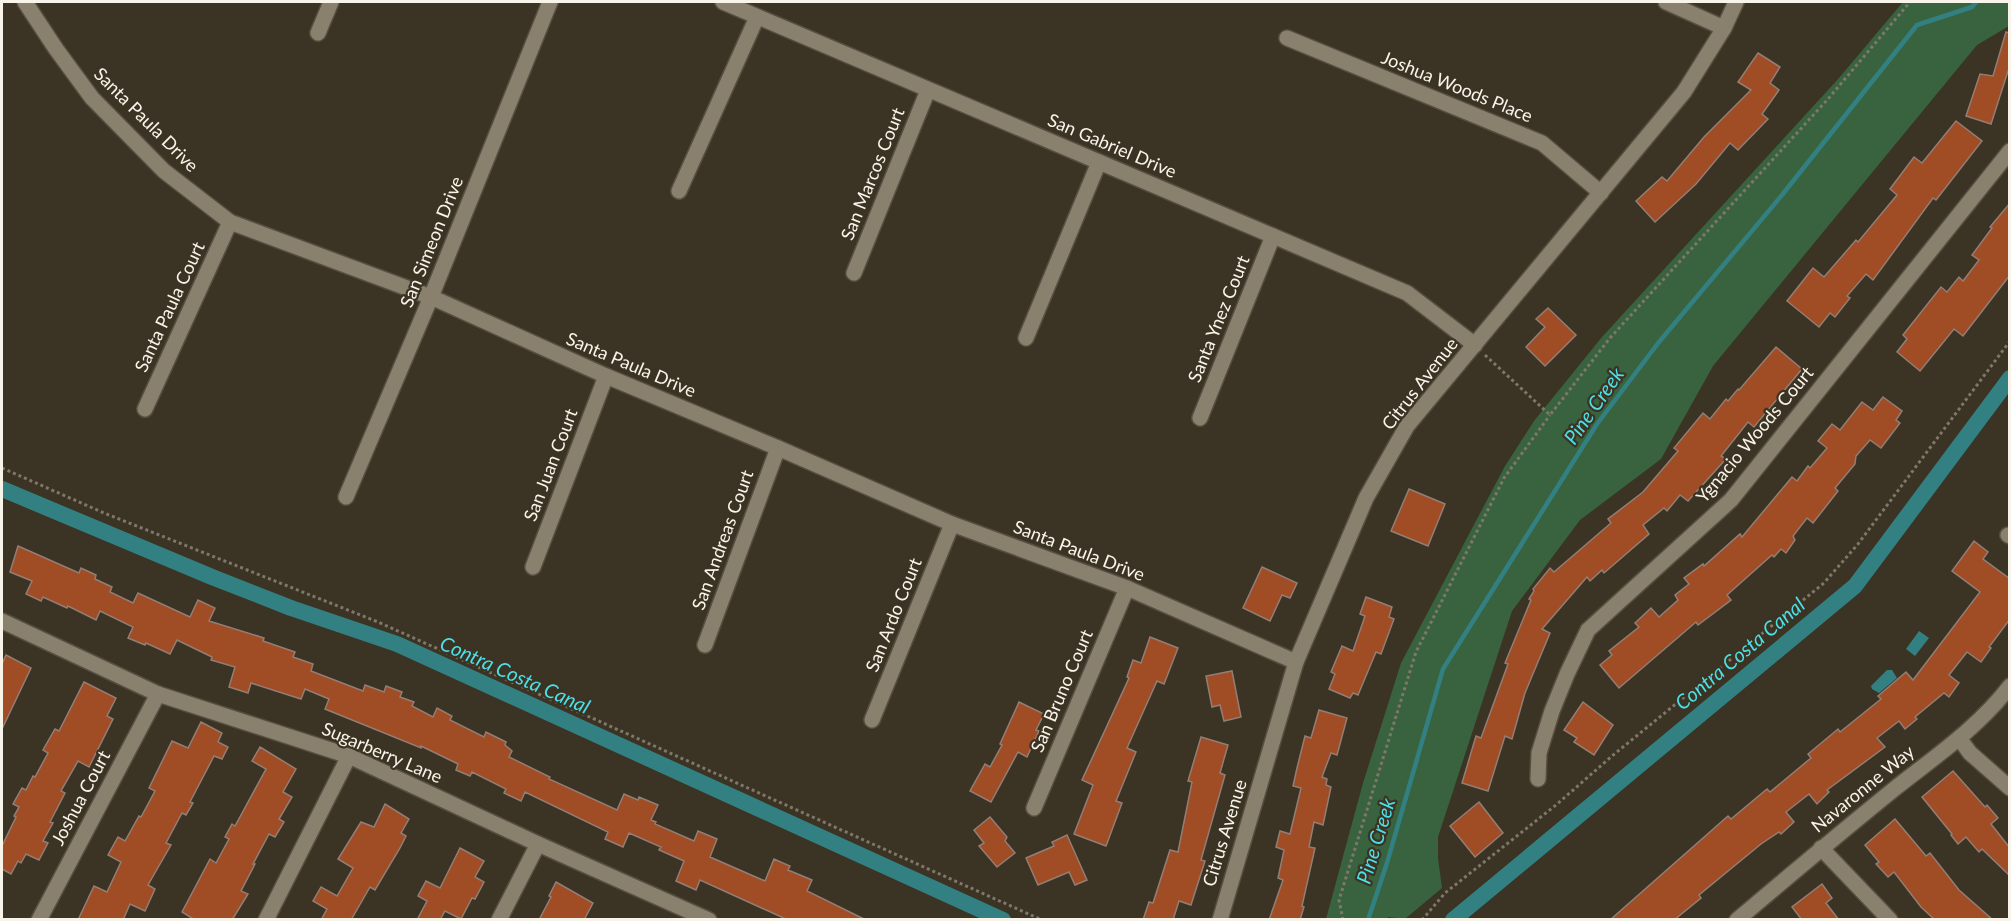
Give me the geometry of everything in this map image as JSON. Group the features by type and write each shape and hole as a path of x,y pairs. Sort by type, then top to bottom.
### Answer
{"street":[{"name":"Santa Paula Drive","path":"25,2 92,98 164,171 230,222 431,297 606,376 952,524 1127,588 1296,662"},
{"path":"318,33 331,2"},
{"name":"San Simeon Drive","path":"346,497 431,297 550,2"},
{"name":"San Gabriel Drive","path":"723,2 1407,293 1475,345"},
{"path":"1666,2 1724,28"},
{"name":"Citrus Avenue","path":"1220,920 1296,662 1372,488 1407,426 1684,92 1724,28 1736,2"},
{"path":"679,191 757,17"},
{"name":"Joshua Woods Place","path":"1287,38 1542,143 1601,193"},
{"name":"San Marcos Court","path":"854,273 928,90"},
{"name":"Ygnacio Woods Court","path":"1538,779 1539,753 1552,711 1588,630 1731,500 2010,151"},
{"path":"1026,338 1099,162"},
{"name":"Santa Paula Court","path":"145,409 230,222"},
{"name":"Santa Ynez Court","path":"1200,418 1273,236"},
{"name":"San Juan Court","path":"533,567 606,376"},
{"name":"San Andreas Court","path":"705,645 778,448"},
{"name":"San Ardo Court","path":"872,720 952,524"},
{"name":"San Bruno Court","path":"1034,808 1127,588"},
{"name":"Sugarberry Lane","path":"2,621 158,694 349,756 709,920"},
{"name":"Navaronne Way","path":"1737,920 1821,848 1959,738 1997,703 2010,687"},
{"name":"Joshua Court","path":"39,920 158,694"},
{"path":"1959,738 1970,753 2010,788"},
{"path":"266,920 349,756"},
{"path":"499,920 538,844"},
{"path":"1821,848 1890,920"}],"path":[{"path":"1343,920 1339,900 1416,652 1504,478 1610,338 1828,99 1910,2"},
{"path":"1422,920 1445,893 1824,583 1857,544 2010,341"},
{"path":"1475,345 1550,415"},
{"path":"2,468 104,513 378,622 1042,920"}],"green space":[{"path":"1903,2 2009,2 2009,26 1977,45 1713,366 1661,459 1580,520 1512,611 1438,837 1442,888 1405,919 1388,917 1387,920 1326,919 1363,783 1401,663 1505,466 1534,421 1602,337 1839,78"}],"water":[{"path":"1919,631 1929,638 1915,656 1906,649"},
{"path":"1887,670 1892,670 1897,678 1879,693 1871,686"}],"building":[{"path":"2006,32 2010,33 2010,65 1991,124 1966,116 1980,74 1993,76"},
{"path":"1758,53 1780,67 1770,83 1779,90 1762,114 1768,119 1738,150 1730,143 1696,184 1655,222 1636,201 1662,177 1667,181 1704,137 1751,90 1738,82"},
{"path":"1956,121 1982,141 1936,200 1933,198 1873,280 1866,274 1847,296 1850,298 1835,317 1830,313 1819,327 1787,301 1813,268 1824,277 1856,240 1858,242 1897,195 1890,189 1914,157 1922,163"},
{"path":"2010,203 2010,275 1963,336 1954,329 1920,371 1897,352 1907,339 1903,335 1941,287 1947,292 1959,277 1963,281 1979,260 1972,255 1992,228 1990,227"},
{"path":"1548,308 1576,335 1545,366 1526,347 1545,327 1536,319"},
{"path":"1776,347 1802,369 1754,427 1748,422 1721,456 1726,459 1688,501 1680,495 1667,511 1664,508 1643,525 1649,534 1604,573 1602,570 1590,581 1587,577 1542,629 1550,633 1525,693 1512,739 1505,736 1488,791 1462,783 1476,736 1481,738 1508,664 1505,663 1531,600 1529,599 1533,589 1550,568 1554,572 1611,523 1608,519 1643,492 1678,451 1674,448 1703,413 1710,419"},
{"path":"1883,397 1902,411 1896,420 1900,423 1881,448 1870,440 1856,456 1855,464 1835,488 1838,491 1813,523 1807,518 1793,536 1795,540 1786,553 1781,549 1774,557 1772,555 1727,595 1731,600 1698,625 1696,622 1619,688 1600,665 1612,655 1609,651 1639,627 1635,623 1651,608 1659,617 1678,600 1675,595 1689,584 1684,578 1703,564 1704,566 1740,534 1742,537 1792,477 1797,481 1808,466 1810,468 1827,448 1818,441 1832,424 1840,430 1862,402 1873,410"},
{"path":"1409,489 1445,504 1428,546 1391,531"},
{"path":"1974,541 1988,552 1983,559 2010,579 2010,619 1981,662 1967,652 1949,675 1959,683 1949,697 1944,693 1915,717 1917,719 1905,729 1899,721 1877,738 1885,747 1827,790 1829,792 1817,804 1809,794 1786,812 1794,822 1781,834 1779,832 1761,844 1699,895 1701,898 1674,920 1610,920 1728,816 1731,819 1767,789 1770,792 1811,758 1808,754 1838,729 1840,732 1881,699 1878,696 1906,672 1913,680 1980,592 1952,571"},
{"path":"18,546 79,573 81,568 96,575 95,579 112,587 110,592 133,603 138,593 190,617 198,600 215,608 209,621 264,638 263,641 295,652 293,657 313,664 311,671 363,691 365,685 384,692 386,686 402,692 400,697 414,702 412,706 433,717 437,708 452,716 450,720 484,737 486,732 506,742 505,745 512,751 509,757 550,777 549,779 617,810 624,794 658,805 651,820 656,822 655,824 694,841 698,831 717,839 710,857 765,881 774,859 790,866 788,870 812,880 807,891 866,920 788,920 700,880 696,890 676,881 684,861 659,850 661,847 629,833 623,847 605,839 608,832 525,792 521,801 504,793 506,789 472,772 470,776 456,770 458,764 421,746 421,748 325,709 329,699 305,689 301,699 251,683 248,693 229,687 235,667 211,660 212,657 177,640 170,654 128,638 133,627 100,611 96,620 68,606 67,608 43,597 41,601 26,594 32,581 10,572"},
{"path":"1262,567 1297,583 1290,598 1282,595 1270,621 1243,608"},
{"path":"1366,597 1392,607 1389,617 1394,619 1381,654 1376,652 1358,695 1353,693 1350,698 1329,689 1335,674 1331,672 1342,646 1353,651 1365,616 1360,614"},
{"path":"1150,637 1178,648 1164,684 1157,681 1127,748 1136,752 1116,801 1122,803 1106,846 1074,834 1093,785 1082,780 1129,678 1127,677 1133,660 1141,663"},
{"path":"6,655 31,668 2,729 2,664"},
{"path":"1232,671 1241,717 1224,721 1220,705 1212,707 1206,676"},
{"path":"84,682 116,698 107,716 113,719 89,767 78,761 61,791 65,793 50,822 53,823 43,841 48,843 39,860 26,854 21,863 18,861 11,874 2,869 2,846 19,807 13,804 22,788 26,790 33,776 35,777 48,753 43,750 55,729 59,731"},
{"path":"1019,702 1044,714 1027,757 1018,752 991,802 970,791 985,764 990,767 1002,745 1000,744"},
{"path":"1583,702 1613,725 1594,755 1574,742 1577,738 1564,730"},
{"path":"1319,710 1347,718 1337,755 1331,753 1322,777 1327,779 1326,785 1331,787 1323,825 1314,822 1309,847 1315,848 1302,906 1304,907 1300,920 1269,920 1283,880 1278,878 1284,850 1276,847 1280,831 1290,834 1301,788 1293,786 1297,768 1305,736 1311,738"},
{"path":"201,722 222,733 218,742 228,747 222,759 214,756 190,802 193,803 186,815 182,813 166,843 171,845 148,885 155,889 145,911 130,904 123,920 78,920 94,886 107,892 121,862 108,855 118,837 125,841 139,816 141,817 155,791 149,788 172,741 188,748"},
{"path":"1201,737 1228,745 1220,773 1225,775 1201,860 1205,861 1191,905 1179,901 1173,920 1143,920 1149,902 1153,903 1170,850 1178,852 1192,782 1188,781"},
{"path":"260,747 296,769 283,792 292,797 279,819 284,822 275,837 269,834 253,864 255,864 241,891 248,894 232,920 195,920 182,912 210,859 216,863 229,839 225,837 232,824 235,826 266,769 252,761"},
{"path":"1953,771 1998,818 1991,824 2010,848 2010,876 1982,849 1979,852 1966,837 1958,844 1922,797"},
{"path":"1479,802 1503,833 1475,857 1450,826"},
{"path":"385,804 409,819 401,833 406,836 400,848 375,890 370,887 351,920 321,920 327,909 313,901 321,887 337,896 353,868 338,859 361,822 374,827"},
{"path":"990,817 1007,837 1005,841 1015,853 997,867 979,846 984,843 974,830"},
{"path":"1895,819 1926,856 1930,853 1959,890 1993,920 1935,920 1921,907 1894,872 1888,877 1876,864 1879,862 1865,845"},
{"path":"1067,835 1087,880 1075,885 1069,872 1038,885 1026,858 1054,846 1052,842"},
{"path":"460,848 484,861 475,877 484,882 475,899 472,898 461,919 445,911 440,920 417,920 427,901 418,896 426,881 440,888"},
{"path":"556,882 593,903 584,920 539,920"},
{"path":"1822,884 1832,898 1826,903 1839,920 1802,920 1792,907"}],"waterway":[{"name":"Pine Creek","path":"1368,920 1387,863 1443,669 1597,424 1659,342 1782,195 1917,25 1972,7 1976,2"},
{"name":"Contra Costa Canal","path":"1453,920 1855,586 2010,378"},
{"name":"Contra Costa Canal","path":"2,489 212,577 291,608 397,644 1003,920"}]}
